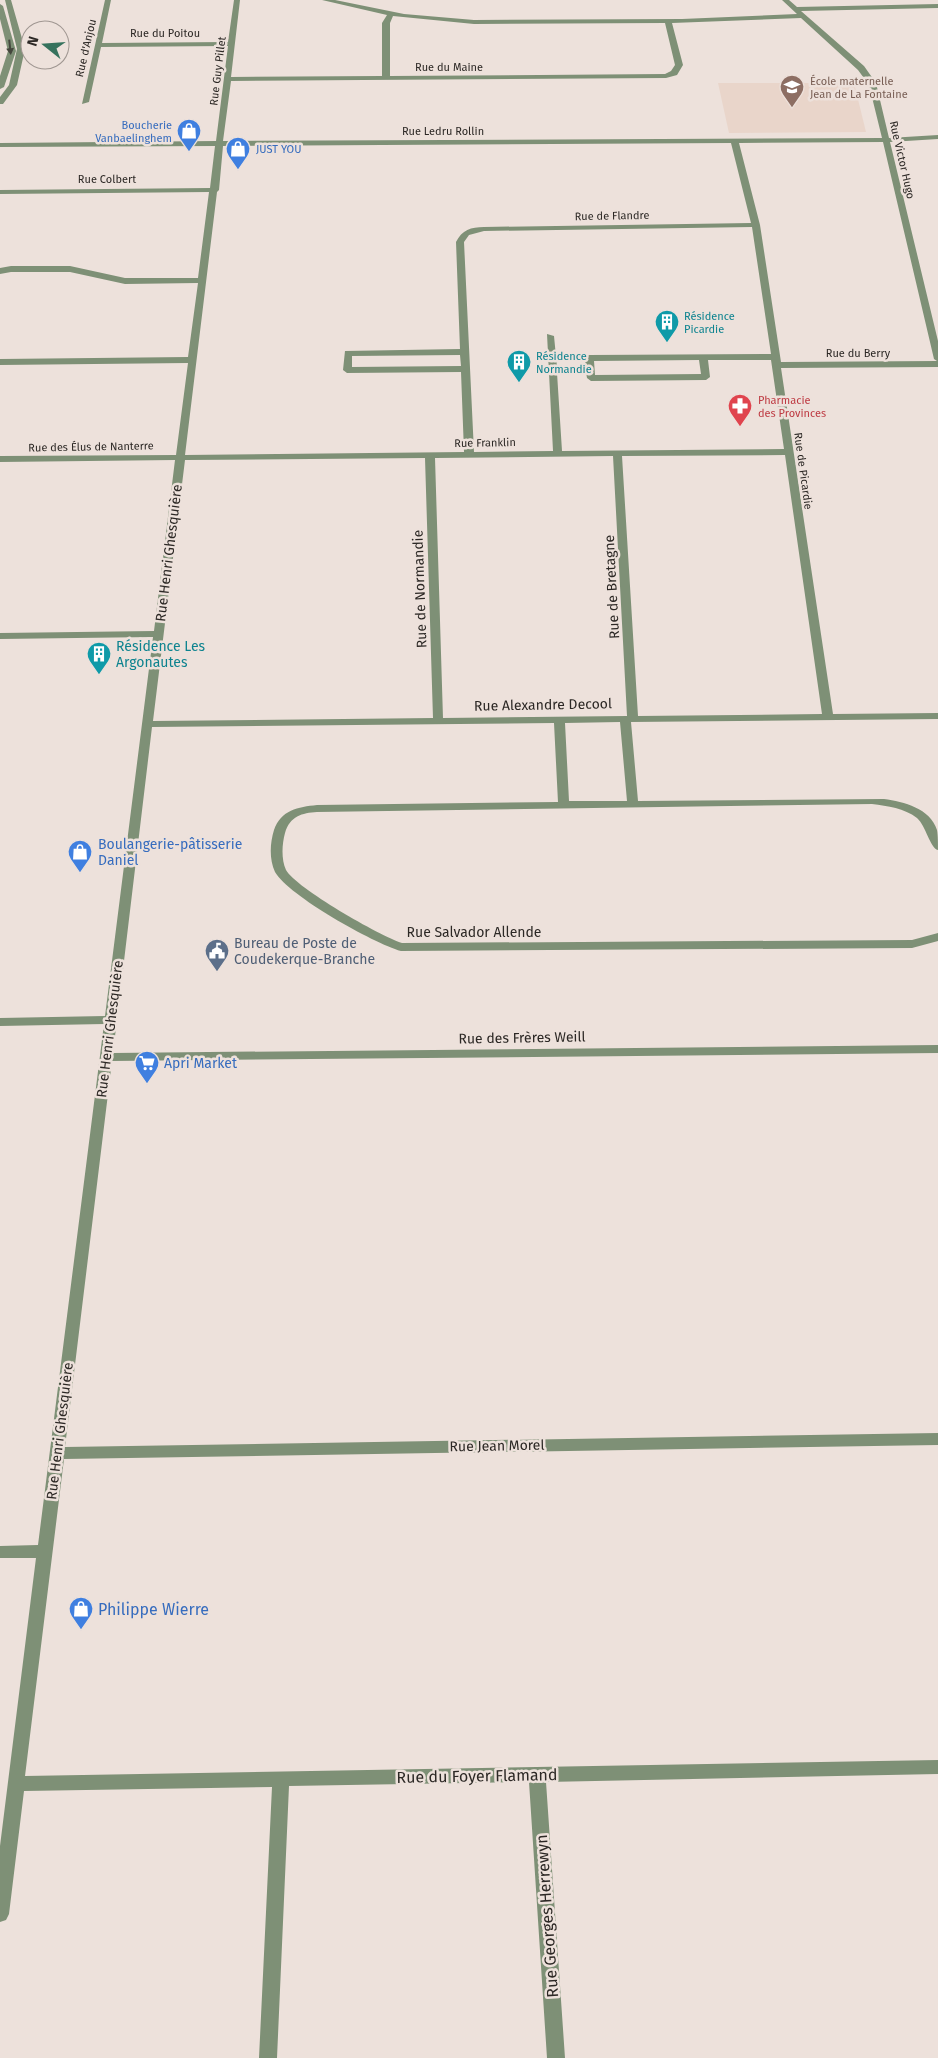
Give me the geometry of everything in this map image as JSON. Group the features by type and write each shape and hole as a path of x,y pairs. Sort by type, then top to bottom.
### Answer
{"street":[{"path":"0,102 13,85 21,49 8,0"},
{"name":"Rue d'Anjou","path":"85,102 108,0"},
{"name":"Rue Guy Pillet","path":"220,144 237,0"},
{"path":"324,0 391,14 474,22 668,21 802,16"},
{"name":"Rue Victor Hugo","path":"785,0 868,76 876,94 938,359"},
{"path":"0,6 12,51 0,87"},
{"path":"796,9 938,6"},
{"path":"386,79 386,23 391,14"},
{"name":"Rue du Maine","path":"228,80 653,77 670,75 677,70 679,65 668,21"},
{"name":"Rue du Poitou","path":"98,45 232,44"},
{"name":"Rue Ledru Rollin","path":"0,145 886,140 938,137"},
{"name":"Rue de Picardie","path":"734,140 756,225 828,717"},
{"name":"Rue Ledru Rollin","path":"886,140 938,144"},
{"name":"Rue Henri Ghesquière","path":"0,1914 4,1851 16,1784 220,144"},
{"name":"Rue Colbert","path":"0,192 214,190"},
{"name":"Rue de Flandre","path":"465,352 460,242 462,236 468,232 484,229 756,225"},
{"path":"0,267 11,269 70,269 124,281 203,280"},
{"path":"0,271 11,269"},
{"path":"550,336 558,454"},
{"path":"465,369 347,370 348,353 465,352 469,455"},
{"path":"552,370 590,369 591,378 706,377 703,357"},
{"name":"Rue du Berry","path":"590,369 589,358 703,357 777,361 938,364"},
{"path":"0,362 193,360"},
{"name":"Rue Franklin","path":"181,458 788,452"},
{"name":"Rue de Bretagne","path":"618,453 629,719"},
{"name":"Rue de Normandie","path":"430,455 438,721"},
{"name":"Rue des Élus de Nanterre","path":"0,459 181,458"},
{"path":"0,636 159,634"},
{"name":"Rue Alexandre Decool","path":"148,724 938,716"},
{"path":"629,719 633,803"},
{"path":"559,720 564,804"},
{"name":"Rue Salvador Allende","path":"938,846 932,826 922,816 905,807 890,803 862,801 564,804 301,810 288,816 280,826 276,857 278,867 293,884 376,938 401,947 912,944 938,937"},
{"path":"0,1022 111,1020"},
{"name":"Rue des Frères Weill","path":"107,1057 938,1049"},
{"name":"Rue Jean Morel","path":"57,1453 938,1439"},
{"path":"0,1552 45,1551"},
{"name":"Rue du Foyer Flamand","path":"16,1784 938,1768"},
{"name":"Rue Georges Herrewyn","path":"537,1775 556,2058"},
{"path":"268,2058 281,1780"}],"shaded area":[{"name":"École maternelle Jean de La Fontaine","path":"718,83 854,83 866,132 729,133"}],"place":[{"name":"École maternelle Jean de La Fontaine","path":"792,108"},
{"name":"Boucherie Vanbaelinghem","path":"189,152"},
{"name":"JUST YOU","path":"238,170"},
{"name":"Résidence Picardie","path":"667,343"},
{"name":"Résidence Normandie","path":"519,383"},
{"name":"Pharmacie des Provinces","path":"740,427"},
{"name":"Résidence Les Argonautes","path":"99,675"},
{"name":"Boulangerie-pâtisserie Daniel","path":"80,873"},
{"name":"Bureau de Poste de Coudekerque-Branche","path":"217,972"},
{"name":"Apri Market","path":"147,1084"},
{"name":"Philippe Wierre","path":"81,1630"}]}
